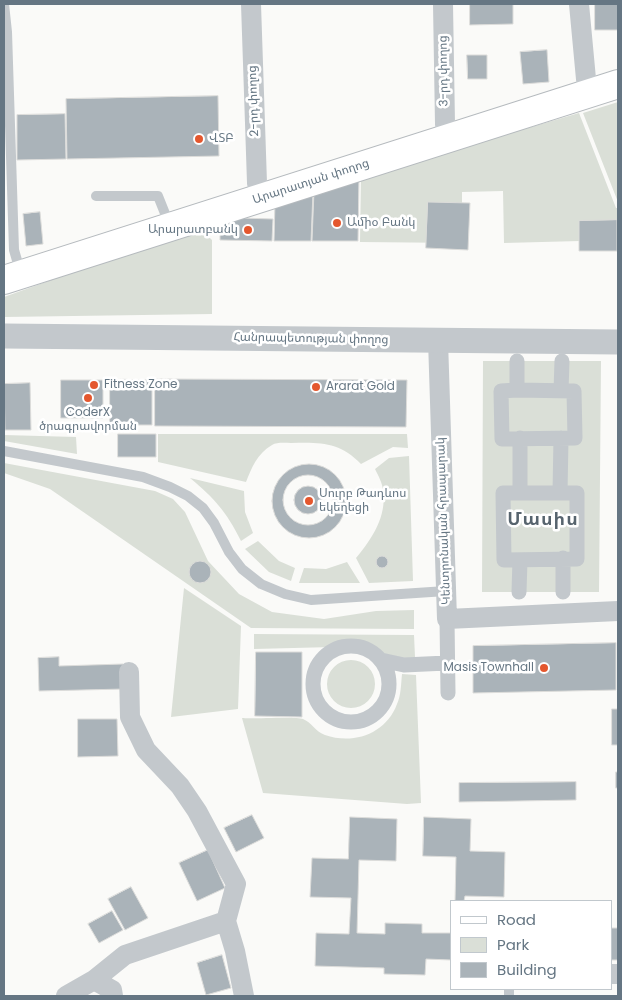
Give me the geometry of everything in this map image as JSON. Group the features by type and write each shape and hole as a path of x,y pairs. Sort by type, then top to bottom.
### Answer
{"main road":[{"name":"Արարատյան փողոց","path":"13,277 618,84"}],"street":[{"name":"2-րդ փողոց","path":"251,4 257,183 261,198"},
{"name":"3-րդ փողոց","path":"442,4 445,124 448,138"},
{"path":"579,4 589,94"},
{"name":"Հանրապետության փողոց","path":"4,336 618,342"},
{"name":"Կենտրոնական հրապարակ","path":"438,340 447,619 618,611"},
{"path":"517,361 517,390"},
{"path":"561,391 562,361"},
{"path":"574,390 575,438 502,439 502,391 561,391 574,390"},
{"path":"520,438 520,493"},
{"path":"560,493 561,438"},
{"path":"503,493 520,493 577,493 577,559 504,560 503,493"},
{"path":"563,558 564,592"},
{"path":"519,592 520,560"},
{"path":"447,619 448,693"},
{"path":"382,660 388,672 390,685 387,698 380,710 371,717 359,722 345,723 332,718 321,709 314,697 312,684 315,671 322,659 333,650 346,646 359,647 372,652 382,660 404,664 448,663"},
{"path":"129,672 130,717 146,750 180,786 197,811 236,884 226,921 235,951 244,996"},
{"path":"66,996 94,980 125,955 226,921"},
{"path":"94,980 112,990 113,996"}],"lane":[{"path":"4,4 14,250 13,277"},
{"path":"96,196 158,196 170,227"},
{"path":"4,451 143,477 188,496 203,508 214,523 229,552 242,569 261,584 285,594 311,600 446,591"}],"green space":[{"path":"618,102 618,202 583,113"},
{"path":"579,113 616,208 618,208 618,240 504,243 503,191 462,192 462,243 360,242 361,177"},
{"path":"199,227 212,240 212,314 4,317 4,297"},
{"path":"483,361 601,361 599,592 482,592"},
{"path":"158,434 407,434 408,448 393,447 361,464 345,451 329,445 320,443 276,443 259,457 246,482 158,462"},
{"path":"4,435 76,437 77,454 4,441"},
{"path":"409,456 413,581 369,583 356,558 373,535 383,509 383,488 375,469 389,458"},
{"path":"4,463 155,491 173,499 185,512 208,561 239,594 272,612 324,619 376,611 414,610 414,629 251,628 50,489 4,473"},
{"path":"190,478 244,491 245,512 253,533 241,541 219,506"},
{"path":"258,541 279,561 295,568 291,581 269,572 245,549"},
{"path":"347,562 360,583 299,583 304,568 326,569"},
{"path":"184,588 241,626 238,709 171,717"},
{"path":"254,634 414,635 415,657 409,660 380,655 372,647 361,643 346,642 333,647 254,649"},
{"path":"351,660 360,662 368,667 373,675 375,684 373,693 368,701 360,706 351,708 342,706 334,701 329,693 327,684 329,675 334,667 342,662"},
{"path":"402,674 416,675 421,803 407,804 263,793 242,718 299,718 306,720 325,735 347,739 357,737 377,730 392,714 401,690"}],"building":[{"path":"470,4 513,4 513,24 470,25"},
{"path":"595,4 618,4 618,30 595,30"},
{"path":"547,50 549,82 523,84 520,52"},
{"path":"467,55 487,55 487,79 468,79"},
{"path":"218,96 219,156 67,159 66,99"},
{"path":"65,114 66,159 17,160 17,115"},
{"path":"359,176 358,241 312,241 314,191"},
{"path":"313,191 311,241 274,241 275,202"},
{"path":"428,202 470,203 468,250 426,248"},
{"path":"40,212 43,244 26,246 23,214"},
{"path":"241,218 273,219 272,241 220,240 220,226"},
{"path":"617,220 617,251 579,251 579,221"},
{"path":"110,379 152,380 152,425 110,425"},
{"path":"155,379 407,380 406,427 155,426"},
{"path":"61,380 103,380 103,418 61,418"},
{"path":"30,383 31,430 5,430 4,384"},
{"path":"118,434 156,434 156,457 118,457"},
{"path":"309,464 330,470 340,480 346,501 340,522 330,532 309,538 288,532 278,522 272,501 278,480 288,470"},
{"path":"303,475 313,475 326,482 333,495 333,505 326,518 313,525 303,525 294,521 287,514 283,505 283,495 287,486 294,479"},
{"path":"308,486 318,490 322,500 318,510 308,514 298,510 294,500 298,490"},
{"path":"384,556 387,557 387,567 380,568 377,567 376,560 377,557"},
{"path":"196,561 204,561 211,568 211,576 204,583 196,583 189,576 189,568"},
{"path":"616,643 616,690 473,693 473,646"},
{"path":"256,652 302,652 302,717 255,716"},
{"path":"59,657 59,666 123,664 124,689 39,691 38,658"},
{"path":"612,709 618,709 618,745 612,745"},
{"path":"78,719 117,719 118,756 78,757"},
{"path":"616,772 618,772 618,788 616,788"},
{"path":"576,782 576,800 459,802 459,783"},
{"path":"252,815 264,838 236,852 224,828"},
{"path":"350,817 397,819 396,861 359,860 357,933 385,934 385,923 422,924 422,933 450,933 450,960 426,959 425,975 384,974 384,968 315,966 316,933 349,934 351,898 310,897 312,858 348,859"},
{"path":"424,817 471,819 470,851 505,852 504,897 465,896 464,900 455,900 456,857 423,856"},
{"path":"208,850 225,888 197,901 179,863"},
{"path":"131,887 148,918 125,930 108,899"},
{"path":"112,911 123,930 99,943 88,924"},
{"path":"612,928 618,928 618,960 612,960"},
{"path":"222,955 231,988 206,995 197,963"}],"place":[{"name":"ՎՏԲ","path":"199,139"},
{"name":"Ամիօ Բանկ","path":"337,223"},
{"name":"Արարատբանկ","path":"248,230"},
{"name":"Fitness Zone","path":"94,385"},
{"name":"Ararat Gold","path":"316,387"},
{"name":"CoderX ծրագրավորման","path":"88,398"},
{"name":"Սուրբ Թադևոս եկեղեցի","path":"309,501"},
{"name":"Masis Townhall","path":"544,668"}],"district":[{"name":"Մասիս","path":"543,520"}]}
